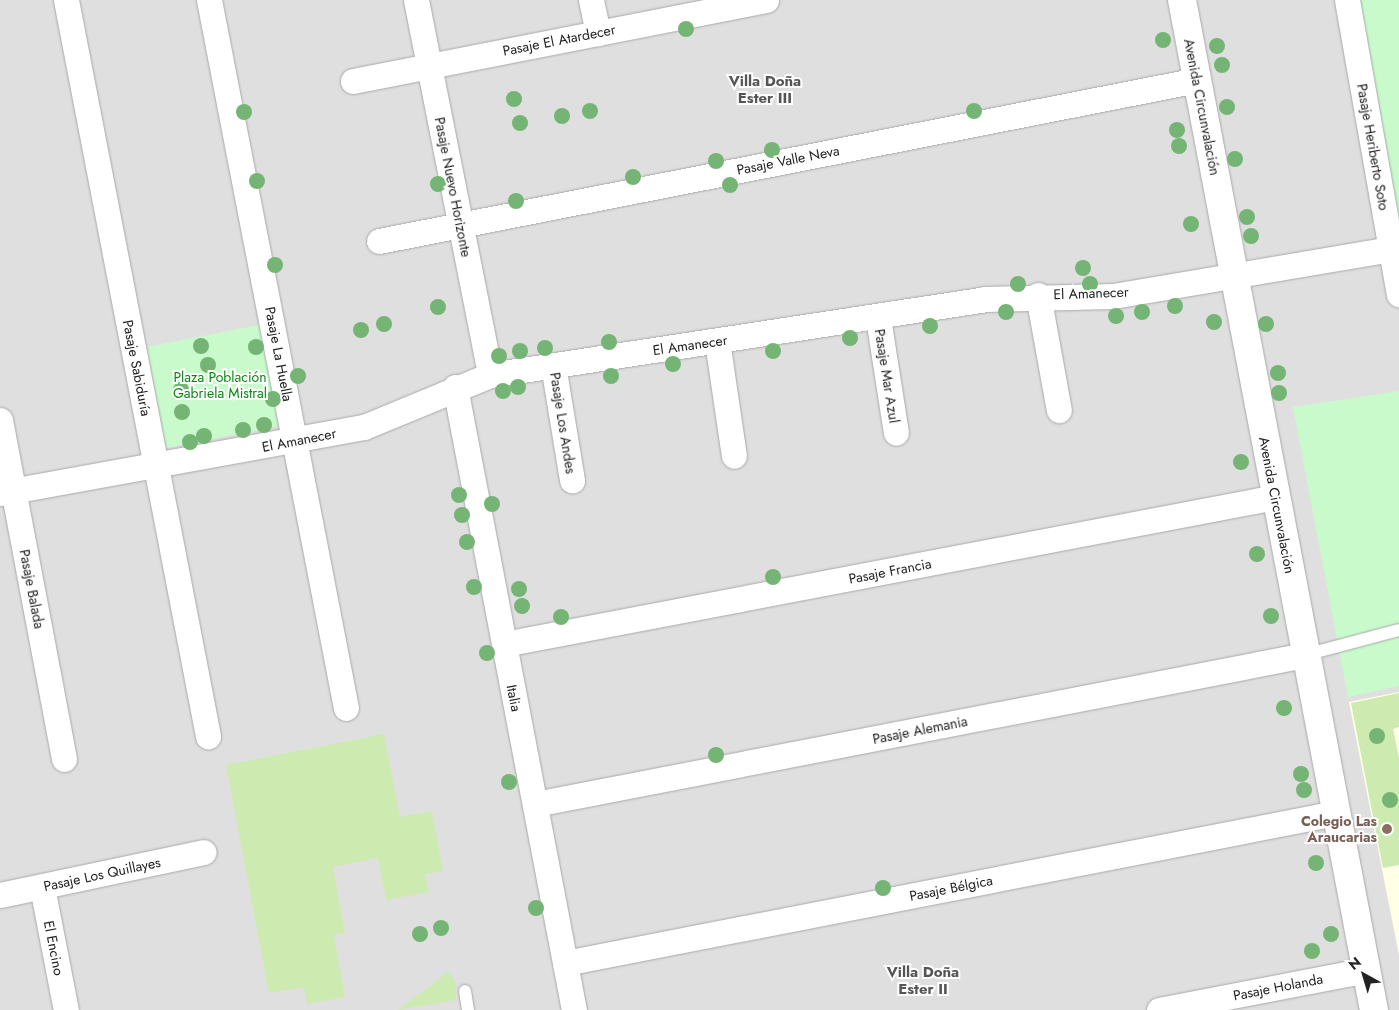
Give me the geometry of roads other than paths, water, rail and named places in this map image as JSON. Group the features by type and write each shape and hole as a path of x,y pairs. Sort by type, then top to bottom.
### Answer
{"street":[{"name":"Pasaje Sabiduría","path":"66,0 208,736"},
{"name":"Pasaje La Huella","path":"209,0 296,441 346,708"},
{"name":"Pasaje Nuevo Horizonte","path":"416,0 490,375"},
{"path":"592,0 598,33"},
{"name":"Pasaje El Atardecer","path":"353,81 766,0"},
{"name":"Avenida Circunvalación","path":"1182,0 1374,1010"},
{"name":"Pasaje Heriberto Soto","path":"1347,0 1395,247 1399,294"},
{"name":"Pasaje Valle Neva","path":"380,241 1197,80"},
{"name":"El Amanecer","path":"7,492 155,463 296,441 364,427 454,387 490,375 1038,294 1113,296 1235,278 1395,247"},
{"path":"1038,294 1059,410"},
{"name":"Pasaje Mar Azul","path":"878,318 896,434"},
{"path":"717,341 734,456"},
{"name":"Pasaje Los Andes","path":"553,365 572,480"},
{"name":"Italia","path":"454,387 574,1010"},
{"name":"Pasaje Balada","path":"0,420 7,492 64,759"},
{"name":"Pasaje Francia","path":"504,644 1275,497"},
{"name":"Pasaje Alemania","path":"535,804 1305,655"},
{"name":"Pasaje Bélgica","path":"565,963 1336,813"},
{"name":"Pasaje Los Quillayes","path":"0,895 204,852"},
{"name":"El Encino","path":"42,886 66,1010"},
{"name":"Pasaje Holanda","path":"1159,1010 1366,970"}],"lane":[{"path":"1305,655 1399,630"},
{"path":"465,991 468,1010"}],"place":[{"name":"Colegio Las Araucarias","path":"1387,829"}],"district":[{"name":"Villa Doña Ester III","path":"765,90"},
{"name":"Villa Doña Ester II","path":"923,980"}],"park label":[{"name":"Plaza Población Gabriela Mistral","path":"220,386"}]}
